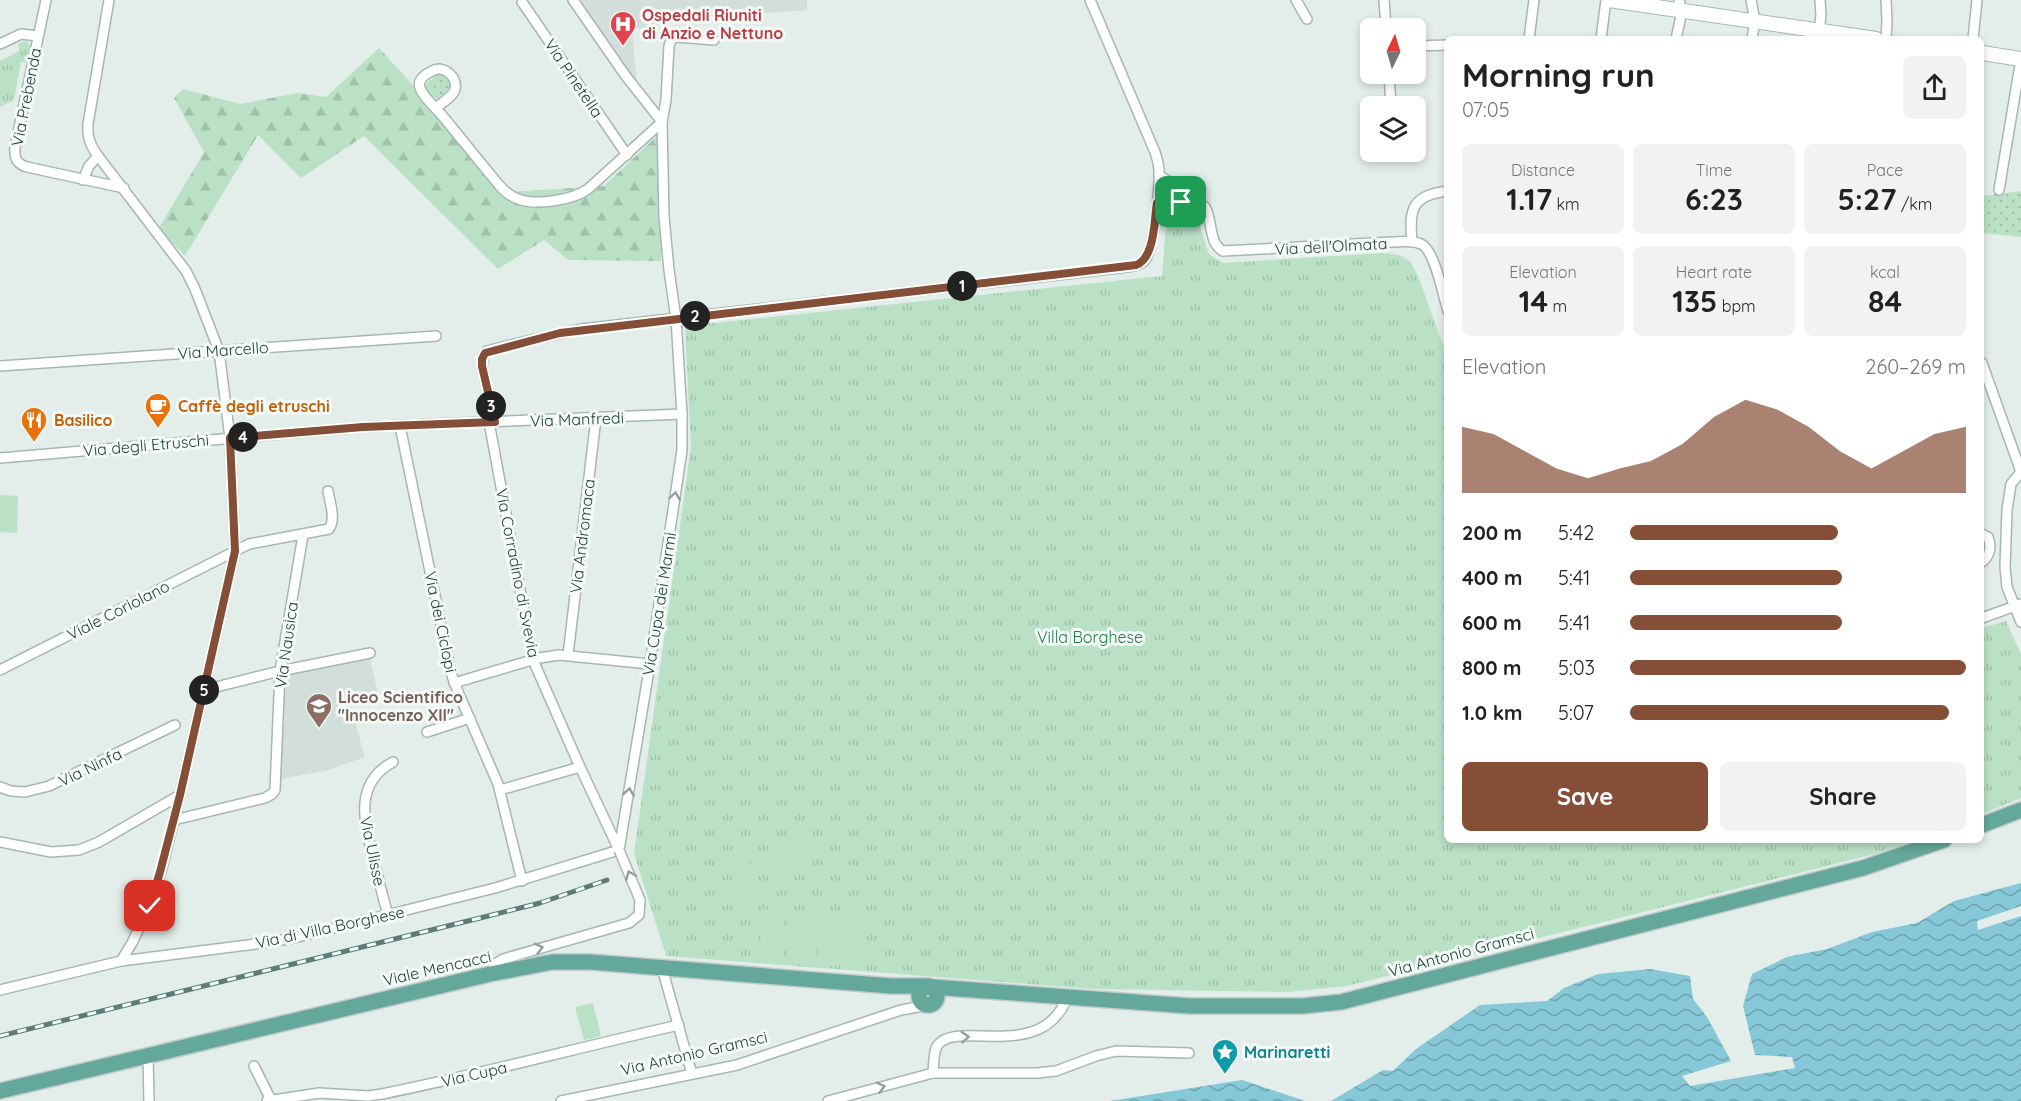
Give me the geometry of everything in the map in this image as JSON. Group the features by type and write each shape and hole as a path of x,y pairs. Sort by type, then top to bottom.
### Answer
{"main road":[{"path":"1984,824 2021,810"},
{"name":"Via Antonio Gramsci","path":"927,996 974,991 1190,1005 1302,1006 1341,1002 1863,868 1935,843"},
{"name":"Viale Mencacci","path":"0,1092 528,965 563,961 891,986 927,996"}],"street":[{"name":"Via Prebenda","path":"46,0 15,147 15,158 23,166 124,188"},
{"path":"109,0 87,128 90,144 189,276 219,351 230,438 235,551 174,820 150,906 121,961"},
{"path":"436,108 499,185 518,199 539,201 569,198 582,193 601,179 662,122 625,75 573,0"},
{"path":"676,318 1136,265 1145,259 1149,251 1157,203 1159,175 1155,152 1090,0"},
{"path":"1296,0 1307,19"},
{"path":"1384,0 1385,18"},
{"path":"1528,36 1534,0"},
{"path":"1601,36 1607,0 1681,6 1818,35 1821,15 1820,0"},
{"path":"1751,0 1755,21 1752,36"},
{"path":"1886,0 1886,36"},
{"path":"1973,36 1977,0"},
{"name":"Via Pinetella","path":"522,2 627,155"},
{"path":"1676,36 1681,6"},
{"path":"0,44 21,34 38,36"},
{"name":"Via Cupa dei Marmi","path":"619,850 682,450 676,318 665,234 662,122 666,100 669,46 671,40 679,37 714,40"},
{"path":"1426,46 1444,45"},
{"path":"1984,53 2021,59 1999,190"},
{"path":"83,180 89,166 98,156"},
{"path":"1159,175 1200,202"},
{"path":"1444,192 1427,195 1415,204 1411,219 1412,242 1422,245 1430,252 1444,298"},
{"path":"1157,203 1200,202"},
{"name":"Via dell'Olmata","path":"1200,202 1208,211 1216,246 1225,252 1412,242"},
{"name":"Via Corradino di Svevia","path":"619,850 533,660 482,363 483,356 488,351 576,330 676,318"},
{"name":"Via Marcello","path":"0,360 5,365 436,336"},
{"path":"1984,368 2021,473 2011,484 2007,510 2005,564 2006,583 2018,605 2021,622"},
{"name":"Via Manfredi","path":"400,426 682,414"},
{"name":"Via Andromaca","path":"568,655 596,418"},
{"name":"Via degli Etruschi","path":"0,458 400,426"},
{"name":"Via dei Ciclopi","path":"400,426 454,683 500,790 522,881"},
{"name":"Viale Coriolano","path":"0,670 235,551 260,541 326,531 332,525 328,491"},
{"name":"Via Nausica","path":"174,820 265,798 274,792 280,671 303,535"},
{"path":"1984,535 1988,537 1990,544 1988,555 1984,560"},
{"path":"1984,617 2018,605"},
{"path":"204,690 280,671 370,653"},
{"path":"454,683 551,656 568,655 650,664"},
{"path":"427,732 470,718"},
{"name":"Via Ninfa","path":"0,787 18,792 44,788 175,725"},
{"name":"Via Ulisse","path":"387,915 364,812 366,795 371,782 377,773 393,762"},
{"path":"500,790 580,767"},
{"path":"0,842 51,852 79,850 99,842 180,795"},
{"path":"490,974 495,964 503,959 629,923 639,915 640,900 619,850"},
{"name":"Via di Villa Borghese","path":"0,990 121,961 268,943 522,881 619,850"},
{"path":"662,968 692,1074"},
{"name":"Via Antonio Gramsci","path":"561,1101 737,1065 901,1010 927,996"},
{"path":"933,1073 936,1049 938,1044 944,1040 957,1037 1029,1033 1054,1019 1064,1008 1067,998"},
{"name":"Via Cupa","path":"269,1101 319,1094 372,1098 679,1025"},
{"path":"828,1101 933,1073 1037,1073 1060,1070 1116,1051 1189,1053"},
{"path":"148,1056 149,1101"},
{"path":"254,1066 269,1101"}],"shaded area":[{"name":"Ospedali Riuniti di Anzio e Nettuno","path":"580,0 807,0 807,10 665,20 653,28 632,28 637,84"},
{"name":"Liceo Scientifico \"Innocenzo XII\"","path":"370,658 378,695 349,702 365,757 325,771 280,779 282,675"}],"green space":[{"path":"28,42 30,47 29,63 21,62 14,100 0,107 0,61 19,51 18,44"},
{"path":"379,48 510,192 604,186 659,134 661,261 568,260 544,240 498,269 364,136 301,178 258,135 185,256 159,228 204,152 174,98 183,89 240,104 298,93 326,97"},
{"path":"439,73 445,75 452,84 451,88 439,98 435,98 425,85"},
{"path":"2021,191 2021,237 1984,233 1984,196"},
{"name":"Villa Borghese","path":"1190,212 1197,218 1209,254 1223,263 1383,253 1399,255 1410,261 1418,276 1444,348 1444,843 1908,843 1871,855 1347,986 1287,992 1093,989 666,956 634,853 691,447 685,326 1162,276 1167,213"},
{"path":"0,495 18,496 17,533 0,532"},
{"path":"2006,621 2021,654 2021,798 1984,813 1984,627"},
{"path":"806,834 816,858 771,877 761,853"},
{"path":"746,852 760,897 740,903 726,858"},
{"path":"762,909 785,911 782,962 759,960"},
{"path":"796,911 819,913 815,964 792,962"},
{"path":"820,913 843,915 839,966 817,964"},
{"path":"845,915 868,916 864,968 841,966"},
{"path":"593,1003 601,1036 584,1040 575,1007"}],"water":[{"path":"2021,883 2021,906 1977,921 1978,930 2021,916 2021,1101 1331,1101 1383,1070 1393,1071 1416,1049 1480,1005 1547,1001 1564,988 1598,974 1650,969 1690,976 1693,999 1707,1017 1731,1061 1682,1076 1690,1086 1795,1068 1792,1057 1755,1055 1743,1006 1752,974 1787,957 1827,949 1872,932 1917,923 1954,901"},
{"path":"1242,1080 1305,1101 1110,1101"}],"railway":[{"path":"0,1036 540,903 607,880"}],"place":[{"name":"Ospedali Riuniti di Anzio e Nettuno","path":"623,47"},
{"name":"Caffè degli etruschi","path":"158,429"},
{"name":"Basilico","path":"34,443"},
{"name":"Liceo Scientifico \"Innocenzo XII\"","path":"319,729"},
{"name":"Marinaretti","path":"1225,1075"}],"route":[{"path":"150,906 180,795 235,551 230,438 363,427 495,422 482,366 485,353 560,333 1136,265 1145,259 1149,251 1157,203 1181,202"}]}
